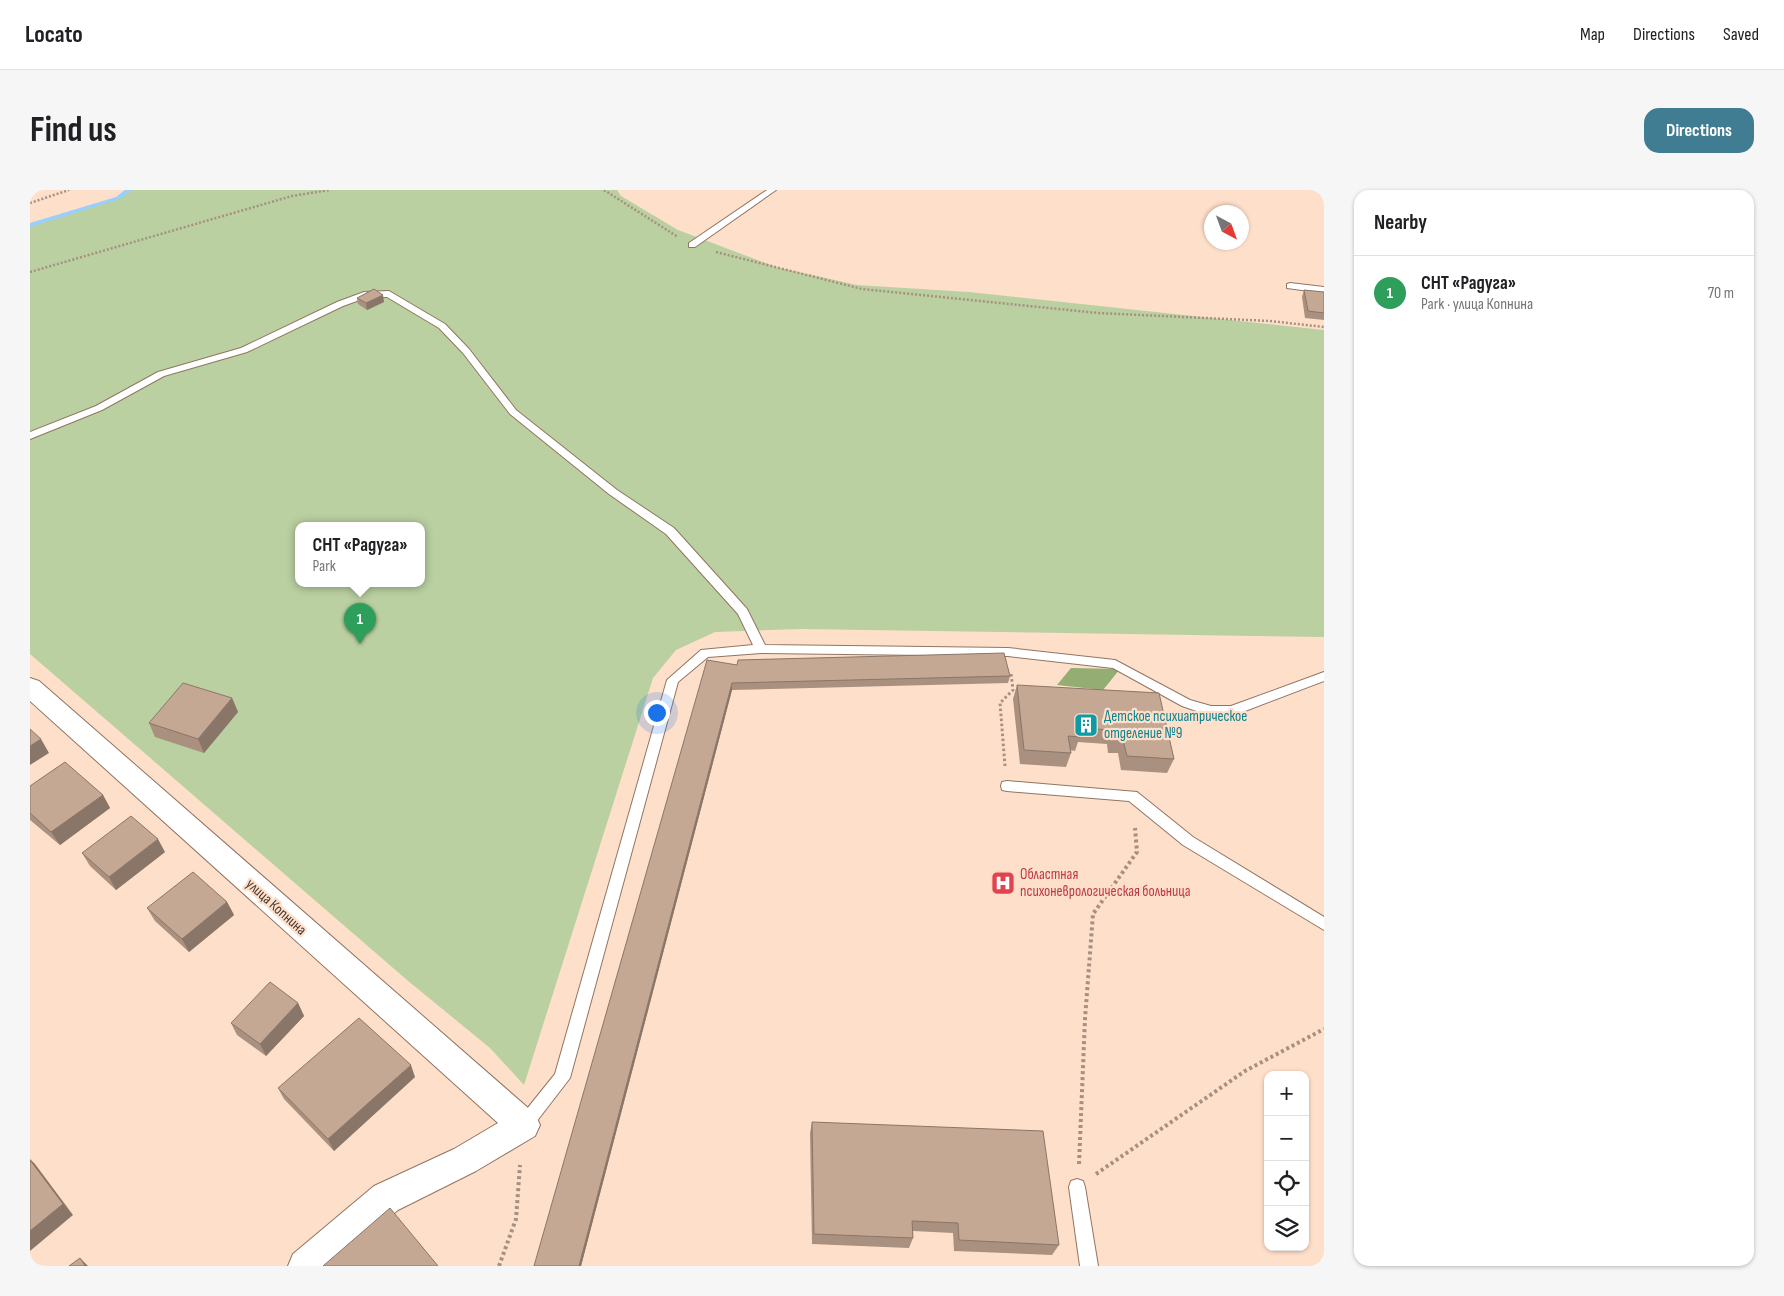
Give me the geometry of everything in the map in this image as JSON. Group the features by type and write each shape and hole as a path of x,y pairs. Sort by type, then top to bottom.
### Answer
{"street":[{"name":"улица Копнина","path":"30,687 524,1125"},
{"path":"305,1266 386,1198 464,1160 524,1125"}],"lane":[{"path":"692,245 772,190"},
{"path":"1290,286 1324,290"},
{"path":"30,436 98,408 161,374 244,350 340,304 367,294 389,294 442,326 466,351 513,412 613,492 670,532 743,612 761,649"},
{"path":"524,1125 562,1078 674,680 705,653 761,649 1008,652 1115,664 1186,703 1211,711 1232,711 1324,676"},
{"path":"1007,786 1132,796 1188,841 1324,924"},
{"path":"1078,1187 1089,1266"}],"path":[{"path":"30,202 69,190"},
{"path":"30,272 292,196 329,190"},
{"path":"604,190 692,245 748,262 862,290 1098,313 1270,321 1324,326"},
{"path":"1007,786 1000,703 1013,690 1008,652"},
{"path":"1078,1187 1085,1019 1093,914 1137,852 1132,796"},
{"path":"1078,1187 1244,1071 1324,1029"},
{"path":"499,1266 516,1220 524,1125"}],"green space":[{"path":"129,190 617,190 621,196 678,230 776,267 857,285 969,292 1324,330 1324,637 801,629 715,632 676,650 653,678 524,1085 490,1048 407,980 30,654 30,225 118,198"},
{"path":"1071,668 1120,669 1103,690 1057,685"}],"building":[{"path":"374,289 383,295 366,303 357,298"},
{"path":"1304,290 1324,292 1324,313 1308,311"},
{"path":"1004,653 1010,676 732,683 579,1266 534,1266 707,660 737,665 738,660"},
{"path":"183,683 232,698 198,739 149,723"},
{"name":"Детское психиатрическое отделение №9","path":"1017,685 1159,693 1174,759 1127,756 1123,740 1114,739 1112,730 1079,728 1080,737 1068,736 1071,753 1024,750"},
{"path":"30,729 41,739 30,746"},
{"path":"65,762 103,795 51,832 30,813 30,786"},
{"path":"131,816 158,839 109,877 82,853"},
{"path":"193,872 227,902 182,939 147,908"},
{"path":"270,982 298,1003 260,1044 231,1023"},
{"path":"359,1018 411,1065 328,1139 278,1088"},
{"path":"812,1122 1043,1131 1059,1245 959,1240 958,1223 912,1221 913,1238 814,1234"},
{"path":"30,1160 63,1204 30,1231"},
{"path":"390,1208 438,1266 323,1266"},
{"path":"80,1258 85,1266 69,1266"}],"waterway":[{"path":"30,225 118,198 129,190"}],"place":[{"name":"СНТ «Радуга»","path":"360,644"},
{"name":"Детское психиатрическое отделение №9","path":"1086,725"},
{"name":"Областная психоневрологическая больница","path":"1003,883"}]}
